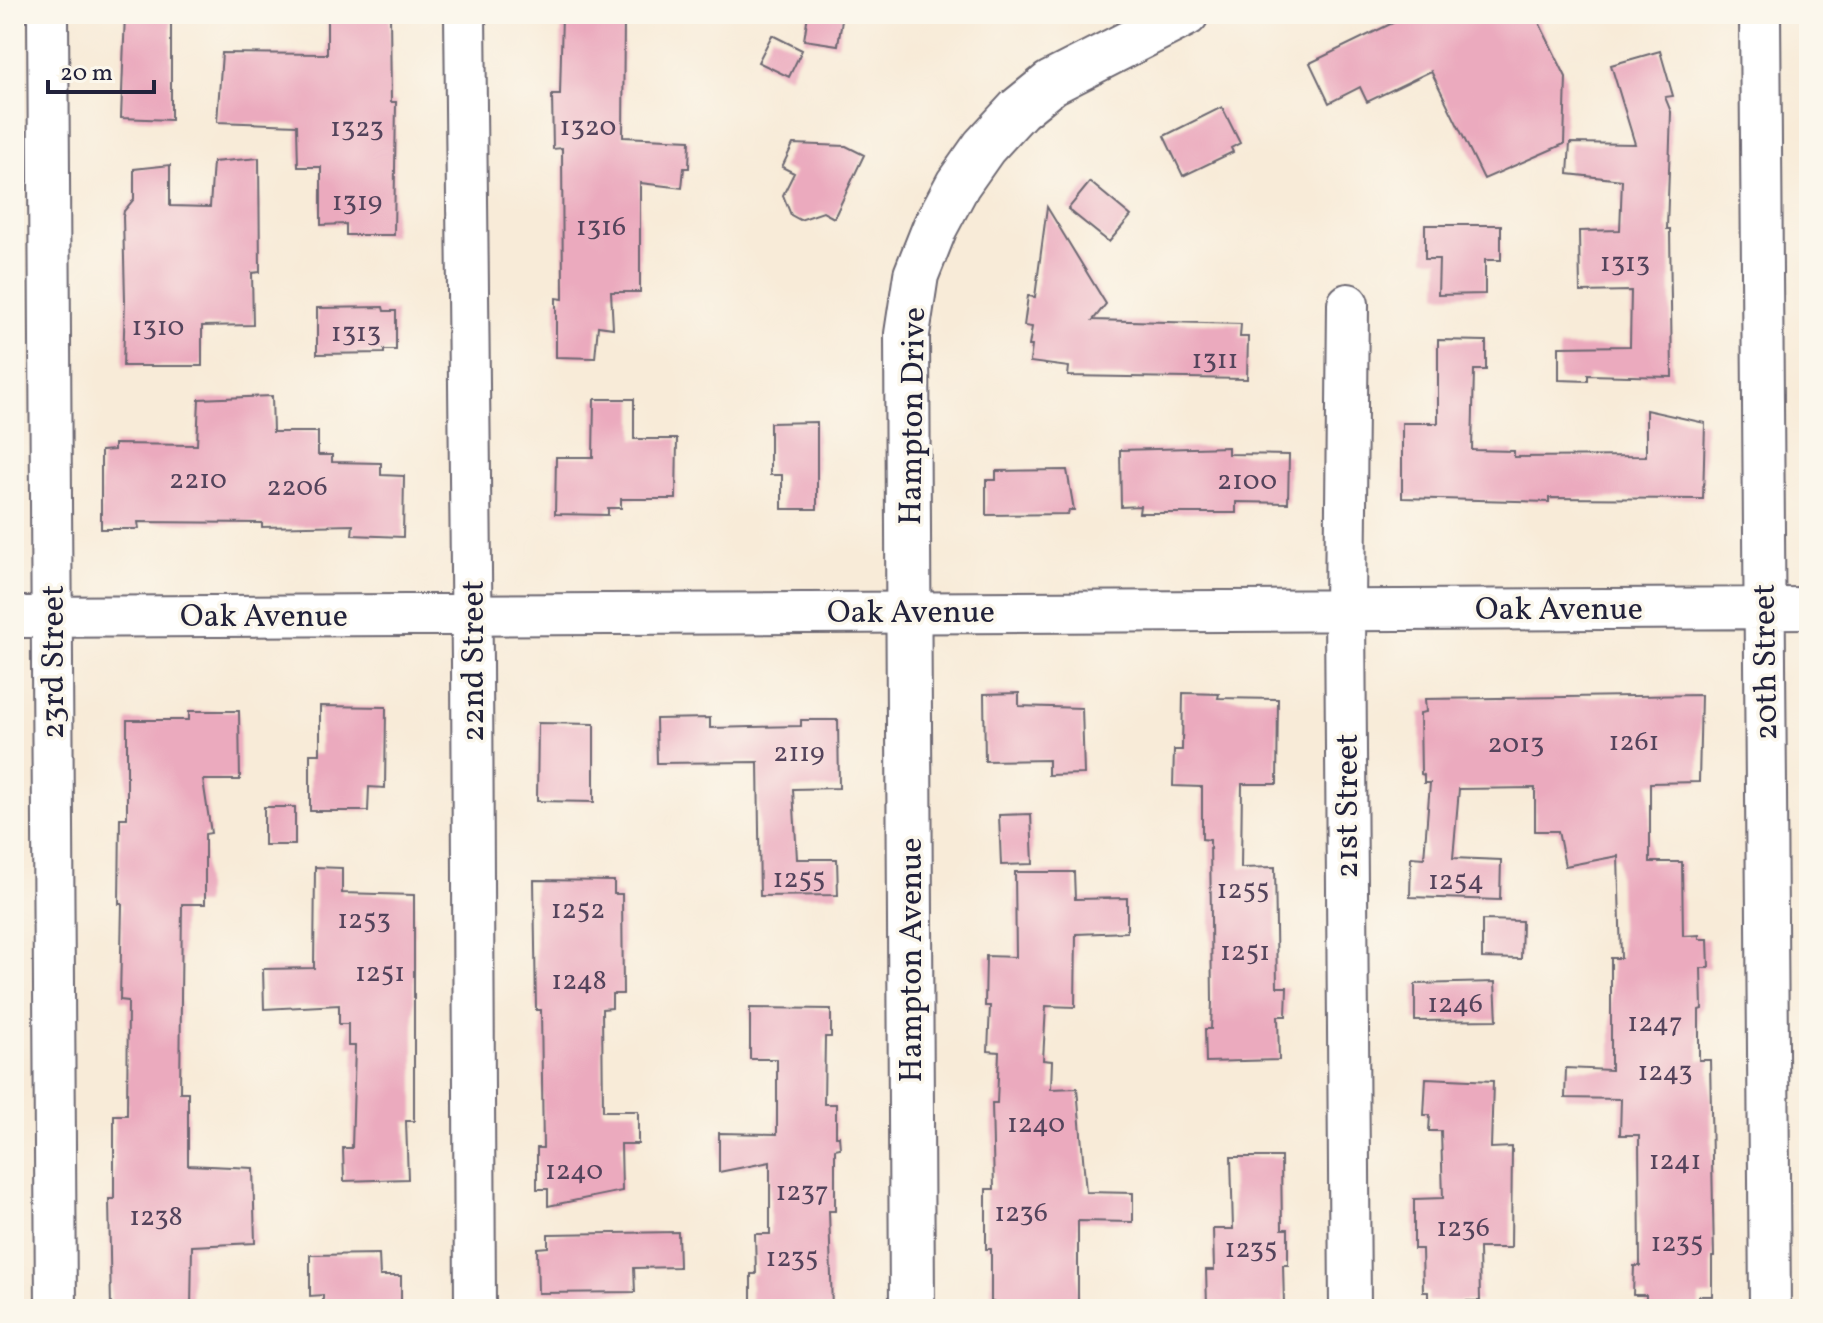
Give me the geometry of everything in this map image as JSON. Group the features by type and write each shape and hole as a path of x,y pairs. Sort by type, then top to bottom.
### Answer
{"street":[{"name":"23rd Street","path":"48,14 33,616 56,1309"},
{"name":"22nd Street","path":"465,14 475,1309"},
{"name":"20th Street","path":"1760,14 1770,1309"},
{"name":"Hampton Drive","path":"908,611 907,334 916,275 935,227 958,184 984,147 1019,109 1051,83 1166,18"},
{"name":"21st Street","path":"1348,304 1345,609 1350,1309"},
{"name":"Oak Avenue","path":"33,616 1809,608"},
{"name":"Hampton Avenue","path":"908,611 912,1309"}],"building":[{"path":"125,14 171,14 171,120 121,118"},
{"path":"327,14 390,14 391,102 396,102 394,235 346,235 346,224 321,225 321,167 298,167 297,125 217,122 222,53 327,54"},
{"path":"562,14 612,14 624,17 623,137 690,140 689,168 684,168 682,188 640,183 640,292 611,292 613,328 598,326 595,358 556,357 556,298 563,299 562,148 553,149 552,95 560,95"},
{"path":"808,14 843,14 838,45 804,40"},
{"path":"1411,14 1535,14 1566,77 1564,144 1484,179 1431,71 1367,102 1360,87 1329,103 1310,63"},
{"path":"772,35 802,50 789,77 758,62"},
{"path":"1660,51 1673,96 1665,97 1671,112 1667,229 1670,229 1672,377 1588,375 1588,381 1559,380 1559,347 1630,346 1631,291 1580,292 1579,231 1620,230 1622,180 1568,174 1570,143 1635,144 1611,65"},
{"path":"1222,107 1240,143 1231,148 1233,152 1183,176 1164,136"},
{"path":"793,144 846,146 864,155 834,218 823,212 800,220 791,215 783,195 794,173 782,167"},
{"path":"259,158 260,272 252,273 253,325 202,326 202,366 123,366 123,217 134,199 134,169 170,165 170,206 210,207 213,162"},
{"path":"1090,182 1131,216 1109,242 1068,209"},
{"path":"1047,207 1106,304 1093,320 1241,324 1240,337 1248,337 1247,379 1068,376 1069,367 1030,362 1032,327 1024,326 1028,296 1035,297"},
{"path":"1425,225 1501,225 1501,260 1485,260 1485,294 1438,295 1439,259 1425,259"},
{"path":"383,307 384,311 396,311 396,350 317,354 317,308"},
{"path":"1438,340 1486,341 1486,370 1474,370 1472,450 1514,451 1514,457 1646,456 1646,410 1705,423 1703,499 1549,498 1549,502 1402,498 1402,423 1438,423"},
{"path":"272,396 273,432 318,432 318,455 332,455 332,462 381,463 381,475 404,476 403,537 352,535 353,525 262,527 262,523 138,522 139,529 101,529 101,451 114,450 114,444 197,445 199,399"},
{"path":"594,399 634,399 634,439 677,439 676,499 621,499 621,508 608,508 608,515 555,514 556,457 593,457"},
{"path":"817,422 817,509 782,509 782,475 770,475 770,423"},
{"path":"1228,447 1228,454 1289,455 1288,503 1236,502 1236,513 1139,513 1140,506 1121,507 1120,450"},
{"path":"1067,470 1074,510 1069,510 1068,514 986,515 986,480 996,480 996,471"},
{"path":"1019,693 1019,706 1082,708 1084,774 1048,775 1048,760 985,761 984,694"},
{"path":"1183,693 1219,694 1218,698 1278,699 1277,784 1242,784 1241,868 1275,867 1277,987 1287,987 1286,1016 1278,1016 1279,1060 1206,1062 1205,1029 1211,1029 1212,1001 1210,840 1202,839 1202,787 1173,786 1174,750 1182,750"},
{"path":"1701,695 1699,782 1650,783 1650,862 1682,862 1683,936 1699,935 1699,939 1708,939 1709,968 1701,968 1699,1060 1710,1060 1712,1296 1699,1296 1699,1309 1646,1309 1646,1295 1633,1295 1634,1266 1640,1266 1639,1135 1620,1135 1621,1099 1565,1098 1566,1068 1611,1070 1611,958 1621,958 1618,856 1565,866 1558,831 1535,831 1535,788 1459,789 1453,858 1501,860 1500,900 1410,897 1411,857 1424,858 1430,783 1424,783 1424,775 1421,774 1420,713 1426,712 1425,699"},
{"path":"320,706 386,707 385,788 369,787 368,811 310,811 310,754 320,754"},
{"path":"189,711 239,711 240,780 203,780 211,833 205,834 205,904 182,904 180,1092 188,1092 188,1165 253,1168 255,1243 192,1246 191,1309 111,1309 109,1199 114,1199 114,1115 127,1115 128,1001 120,1000 122,904 119,904 120,818 127,818 127,720 189,720"},
{"path":"710,718 710,728 801,726 801,720 838,720 839,788 793,789 797,859 837,859 838,895 760,896 758,762 657,763 656,719"},
{"path":"538,723 594,724 594,802 537,801"},
{"path":"264,807 295,807 295,845 264,845"},
{"path":"1031,814 1033,864 1001,865 999,815"},
{"path":"315,867 342,868 342,893 414,895 414,1121 406,1121 408,1179 344,1181 343,1148 352,1148 355,1046 348,1046 348,1024 339,1024 339,1005 264,1009 263,969 314,968"},
{"path":"1015,872 1074,872 1075,899 1127,898 1127,932 1076,934 1075,1007 1046,1006 1043,1060 1052,1061 1051,1089 1077,1088 1086,1192 1133,1193 1133,1222 1078,1221 1078,1302 991,1302 991,1249 986,1249 986,1189 994,1189 992,1103 997,1103 999,1052 988,1051 990,1006 985,1006 986,956 1016,957"},
{"path":"534,880 614,881 614,894 622,894 623,994 612,994 612,1008 602,1009 603,1111 638,1111 638,1144 621,1144 622,1191 548,1206 548,1189 537,1189 537,1148 543,1148 541,1010 536,1010"},
{"path":"1482,920 1522,921 1521,959 1482,958"},
{"path":"1495,982 1497,1020 1415,1021 1415,984"},
{"path":"750,1008 831,1009 831,1037 825,1037 824,1104 836,1104 836,1136 839,1136 840,1148 835,1149 835,1211 829,1211 832,1309 751,1309 751,1274 756,1274 755,1234 770,1234 770,1162 719,1172 719,1133 777,1134 777,1059 750,1059"},
{"path":"1426,1078 1493,1081 1491,1148 1512,1147 1511,1248 1479,1248 1480,1301 1428,1301 1428,1292 1423,1292 1422,1249 1414,1249 1414,1199 1443,1198 1441,1131 1429,1131 1430,1115 1424,1115"},
{"path":"1231,1157 1281,1157 1282,1229 1288,1229 1288,1265 1283,1265 1284,1304 1207,1305 1206,1270 1214,1270 1213,1229 1233,1229"},
{"path":"678,1232 679,1267 634,1268 635,1292 538,1293 537,1248 548,1247 548,1234"},
{"path":"379,1254 380,1276 401,1276 401,1307 323,1308 323,1295 310,1296 310,1255"}]}
